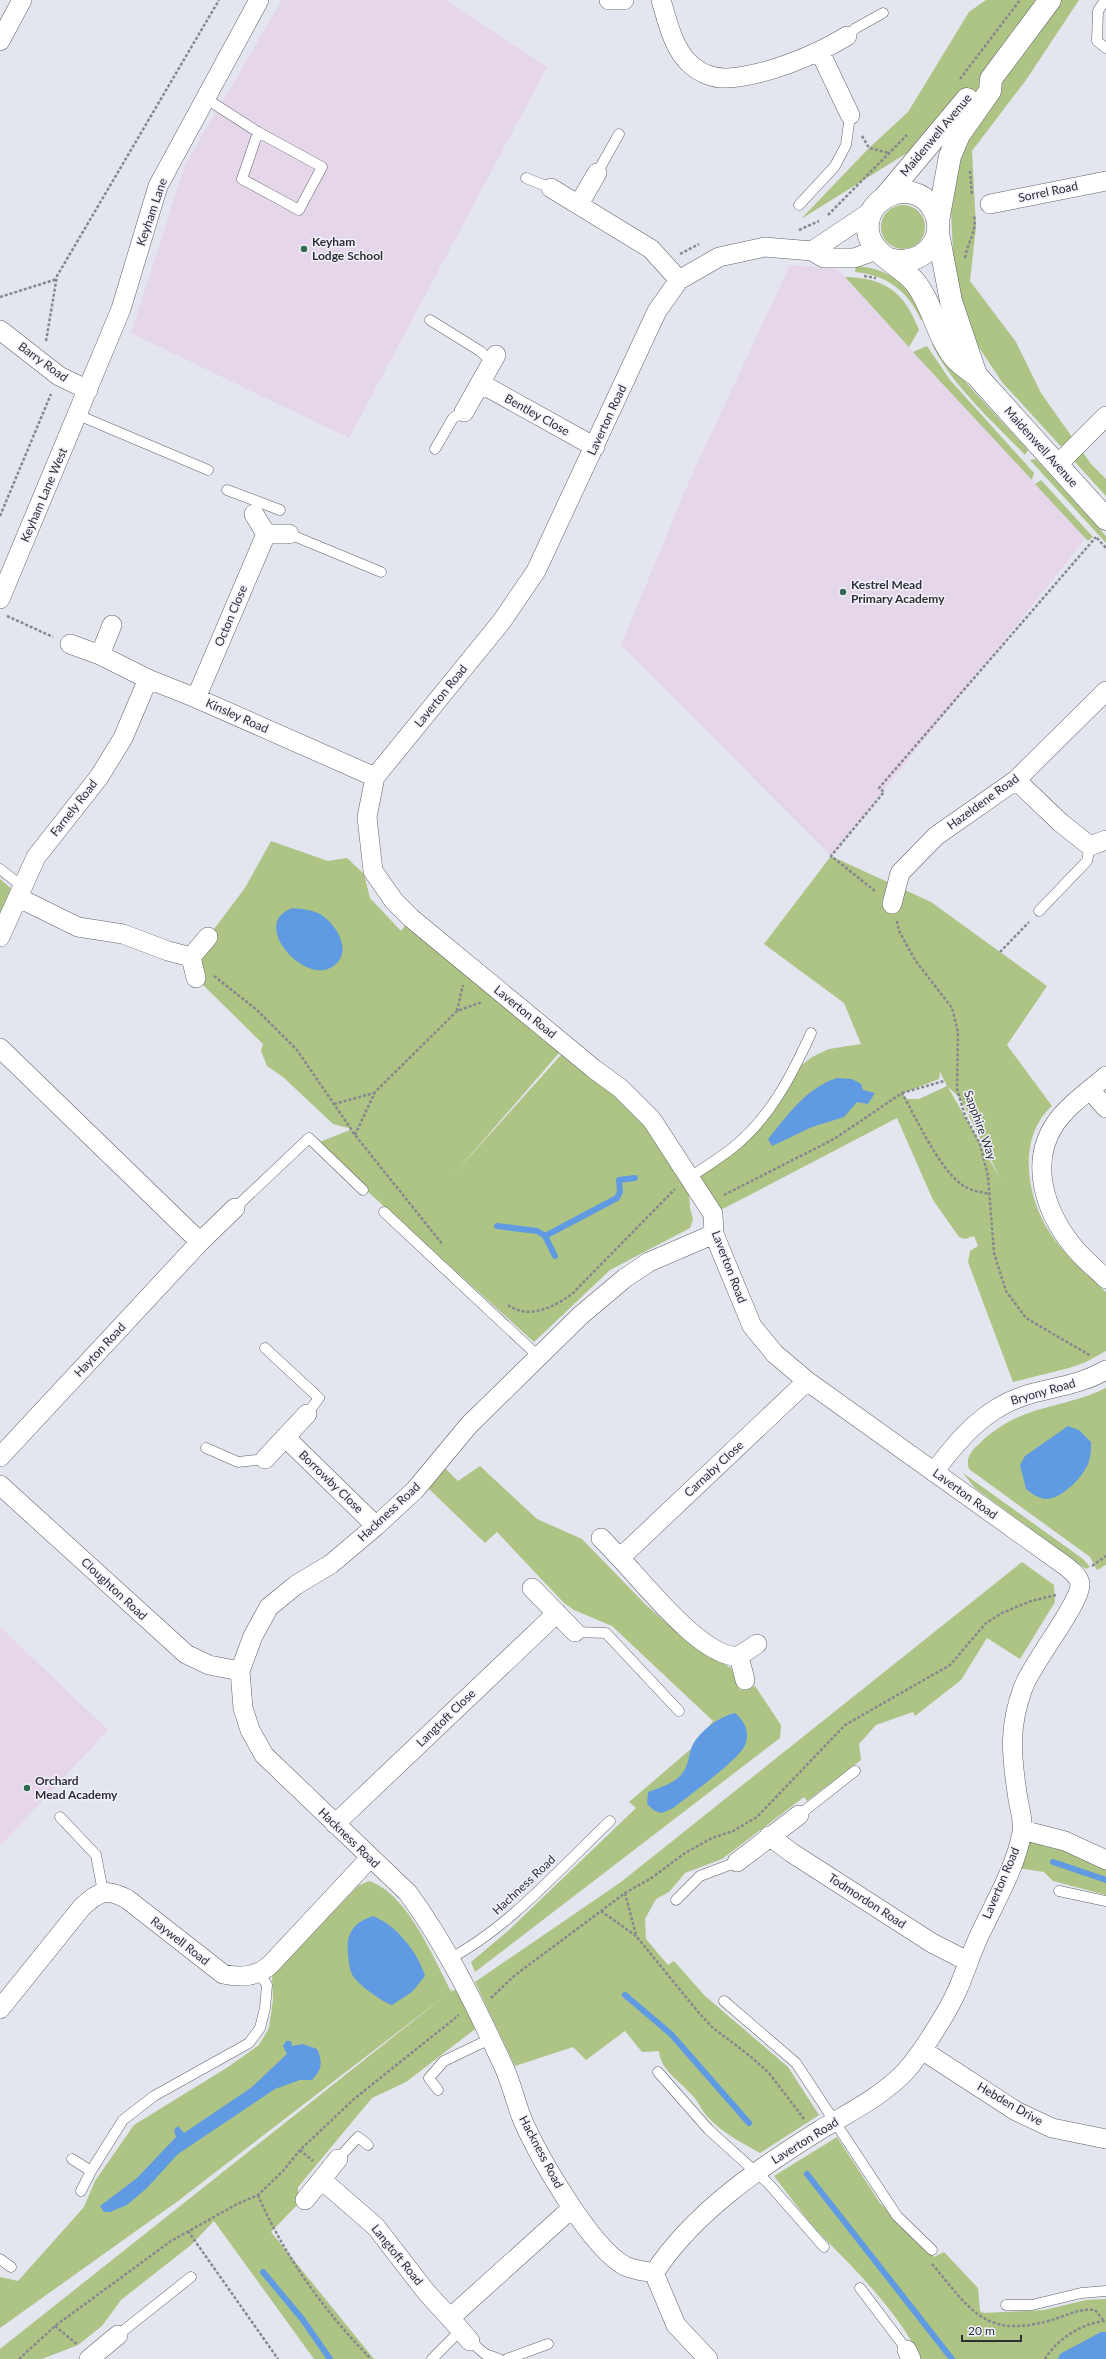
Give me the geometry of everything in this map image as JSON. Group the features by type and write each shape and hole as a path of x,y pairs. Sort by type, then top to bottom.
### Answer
{"street":[{"name":"Keyham Lane","path":"88,390 121,309 158,186 260,0"},
{"path":"609,0 624,0"},
{"path":"661,0 682,55 688,63 706,74 728,78 763,70 820,52 847,36"},
{"name":"Maidenwell Avenue","path":"883,255 903,262 923,256 933,246 938,227 950,156 959,135 990,91 991,78 1046,2"},
{"path":"0,41 19,6"},
{"path":"820,52 850,114"},
{"name":"Maidenwell Avenue","path":"991,78 980,82 878,204 868,231 883,255 909,275 919,288 944,342 956,359 976,375 1058,465 1098,529"},
{"path":"579,204 597,173"},
{"name":"Sorrel Road","path":"982,207 1106,180"},
{"path":"551,188 651,249 673,273"},
{"name":"Maidenwell Avenue","path":"878,204 902,191 920,196 932,206 938,227 948,290 976,375"},
{"path":"812,252 878,204"},
{"name":"Laverton Road","path":"654,2273 666,2254 693,2224 757,2172 815,2134 881,2094 905,2072 922,2050 956,1992 967,1961 1010,1867 1022,1830 1011,1745 1014,1717 1024,1684 1079,1594 1079,1580 1072,1571 807,1381 774,1354 752,1326 714,1234 713,1214 652,1120 620,1088 594,1069 503,994 398,905 373,871 367,817 375,777 502,621 536,571 595,447 673,273 719,257 765,247 812,252 824,258 851,258 883,255"},
{"name":"Barry Road","path":"0,330 59,376 88,390"},
{"path":"464,412 494,358"},
{"name":"Bentley Close","path":"480,383 595,447"},
{"name":"Keyham Lane West","path":"0,599 88,390"},
{"path":"1058,465 1106,416"},
{"path":"256,507 266,534 288,534"},
{"name":"Octon Close","path":"196,698 266,534"},
{"path":"100,655 112,625"},
{"name":"Kinsley Road","path":"70,644 100,655 148,679 196,698 375,777"},
{"name":"Farnely Road","path":"0,937 36,857 99,778 123,738 148,679"},
{"name":"Hazeldene Road","path":"892,904 900,873 936,836 1016,780 1106,691"},
{"path":"1016,780 1060,823 1098,843"},
{"path":"21,893 78,927 122,934 168,951 191,957"},
{"path":"191,957 208,937"},
{"path":"191,957 196,978"},
{"path":"0,1048 200,1242"},
{"path":"1106,1076 1065,1112 1048,1136 1042,1162 1042,1178 1048,1205 1060,1229 1073,1246 1106,1279"},
{"path":"1090,1090 1106,1108"},
{"name":"Hayton Road","path":"0,1457 200,1242 236,1208"},
{"name":"Hackness Road","path":"654,2273 635,2270 615,2258 572,2208 548,2170 523,2121 505,2069 476,2008 427,1918 408,1893 264,1755 250,1730 243,1708 240,1671 253,1636 269,1607 296,1585 331,1564 376,1526 415,1490 469,1425 581,1315 625,1278 649,1262 714,1234"},
{"name":"Bryony Road","path":"934,1472 960,1438 996,1407 1028,1394 1082,1381 1100,1363"},
{"name":"Carnaby Close","path":"620,1558 807,1381"},
{"path":"264,1459 307,1414"},
{"name":"Borrowby Close","path":"285,1437 376,1526"},
{"name":"Cloughton Road","path":"0,1484 186,1654 209,1665 240,1671"},
{"path":"601,1538 701,1642 724,1655 739,1656 757,1644"},
{"path":"532,1588 575,1632"},
{"name":"Langtoft Close","path":"335,1824 557,1613"},
{"path":"739,1656 745,1680"},
{"path":"736,1862 799,1815"},
{"path":"1022,1830 1065,1841 1106,1860"},
{"name":"Todmordon Road","path":"770,1836 792,1853 932,1943 967,1961"},
{"path":"260,1974 370,1858"},
{"path":"0,2009 82,1907 92,1897 103,1892"},
{"name":"Raywell Road","path":"103,1892 114,1892 126,1900 223,1974 238,1978 260,1974"},
{"name":"Hebden Drive","path":"922,2050 1016,2111 1052,2128 1106,2139"},
{"path":"305,2200 338,2159"},
{"name":"Langtoft Road","path":"322,2180 376,2227 427,2293 460,2330"},
{"path":"460,2330 572,2208"},
{"path":"654,2273 676,2325 708,2359"},
{"path":"92,2358 118,2334"}],"lane":[{"path":"1105,0 1098,11 1097,41 1106,48"},
{"path":"847,36 856,28 883,13"},
{"path":"205,98 258,132 322,167 299,210 242,179 258,132"},
{"path":"799,205 835,166 846,144 850,114"},
{"path":"597,173 619,134"},
{"path":"526,178 551,188"},
{"path":"430,320 494,358"},
{"path":"435,450 453,418 464,412"},
{"path":"78,415 208,470"},
{"path":"228,490 256,507 280,510"},
{"path":"288,534 380,572"},
{"path":"1039,911 1087,861 1098,843"},
{"path":"0,869 21,893"},
{"path":"689,1175 732,1148 755,1125 782,1091 811,1033"},
{"path":"236,1208 309,1138 363,1190"},
{"path":"384,1212 538,1356"},
{"path":"265,1348 319,1398 307,1414"},
{"path":"206,1448 238,1462 264,1459"},
{"path":"575,1632 606,1633 680,1711"},
{"path":"799,1815 855,1771"},
{"path":"60,1817 96,1855 103,1892"},
{"name":"Hachness Road","path":"449,1959 471,1948 502,1924 610,1821"},
{"path":"676,1900 700,1876 736,1862"},
{"path":"1059,1891 1106,1901"},
{"path":"81,2191 91,2171 123,2120 154,2096 249,2043 260,2028 265,2008 267,1985 260,1974"},
{"path":"724,2001 796,2063 897,2216 930,2255"},
{"path":"438,2090 429,2078 444,2062 490,2039"},
{"path":"658,2072 708,2130 757,2172 824,2247"},
{"path":"338,2159 358,2137 368,2145"},
{"path":"72,2159 91,2171"},
{"path":"0,2259 11,2267"},
{"path":"118,2334 191,2277"},
{"path":"860,2288 909,2354"},
{"path":"1006,2304 1032,2305 1081,2292 1106,2291"},
{"path":"432,2359 460,2330 485,2354 499,2359"},
{"path":"507,2359 548,2344"}],"path":[{"path":"46,342 57,279 219,0"},
{"path":"795,231 824,219 889,153 869,148 850,114"},
{"path":"969,166 972,198"},
{"path":"964,261 967,246 976,227 982,207"},
{"path":"673,273 677,256 705,242"},
{"path":"0,297 57,279"},
{"path":"0,516 59,376"},
{"path":"892,904 831,856 884,792 879,788 1098,529 1106,548"},
{"path":"0,614 70,644"},
{"name":"Sapphire Way","path":"892,904 899,931 915,960 952,1008 958,1032 957,1089 965,1116 980,1144 988,1176 994,1253 1006,1291 1026,1318 1100,1363"},
{"path":"1000,952 1039,911"},
{"path":"191,957 257,1010 297,1050 355,1135 448,1250"},
{"path":"355,1135 375,1092 457,1011 503,994"},
{"path":"707,1204 834,1139 902,1093 944,1081"},
{"path":"334,1104 375,1092"},
{"path":"902,1093 940,1159 961,1184 976,1192 990,1194"},
{"path":"506,1304 512,1308 533,1312 553,1308 572,1294 689,1175"},
{"path":"19,2359 55,2326 171,2241 237,2204 258,2195 283,2172 300,2150 354,2099 460,2014 476,2008 488,2001 514,1976 625,1893 653,1877 685,1853 756,1817 845,1725 950,1665 980,1627 992,1618 1040,1598 1079,1594"},
{"path":"625,1893 636,1936"},
{"path":"601,1911 636,1936 713,2028 750,2056 769,2073 815,2134"},
{"path":"258,2195 270,2225 316,2295 371,2359"},
{"path":"188,2231 278,2359"},
{"path":"930,2255 973,2313 993,2324 1026,2325 1047,2321 1088,2309 1095,2310 1105,2321 1073,2332 1059,2342 1045,2359"},
{"path":"55,2326 92,2358"}],"shaded area":[{"name":"Keyham Lodge School","path":"282,0 445,0 547,67 349,438 131,333 185,165"},
{"name":"Kestrel Mead Primary Academy","path":"790,265 837,269 1086,538 831,856 621,645 690,479"},
{"name":"Orchard Mead Academy","path":"0,1627 108,1730 0,1846"}],"green space":[{"path":"986,0 1079,0 1026,80 972,151 976,227 970,281 1016,342 1041,393 1091,464 1106,479 1106,496 1002,382 972,337 954,269 950,194 968,115 801,219 869,148 908,112 969,12"},
{"path":"899,205 907,205 919,211 925,223 925,231 919,243 907,249 899,249 887,243 881,231 881,223 887,211"},
{"path":"856,266 881,271 899,282 913,297 927,317 921,320 910,301 895,286 877,277 855,272"},
{"path":"845,277 872,280 892,290 900,297 907,306 919,330 909,347"},
{"path":"937,341 968,385 1028,450 1025,455 974,402 950,374 932,344"},
{"path":"927,346 950,380 1034,473 1032,480 913,352"},
{"path":"1036,459 1106,536 1106,543 1030,460"},
{"path":"1041,480 1093,537 1088,541 1035,484"},
{"path":"271,841 328,861 347,858 364,874 370,898 401,931 411,918 566,1045 455,1173 568,1047 622,1090 688,1175 690,1208 693,1219 690,1228 610,1270 534,1342 315,1144 352,1129 333,1124 283,1077 267,1066 261,1051 263,1044 196,978 208,937 245,888"},
{"path":"831,856 931,902 1047,986 1007,1045 1052,1106 1041,1119 1034,1134 1030,1150 1029,1168 1031,1185 1035,1202 1050,1233 1076,1264 1106,1292 1106,1351 1086,1362 1069,1368 1013,1382 968,1262 970,1251 978,1246 974,1236 965,1239 959,1237 933,1200 897,1118 713,1214 689,1174 736,1146 798,1068 812,1057 829,1049 861,1044 844,1003 764,944","holes":["940,1072 947,1086 919,1099 906,1099 903,1093 939,1079","948,1087 960,1098 1001,1180"]},
{"path":"0,879 14,891 0,916"},
{"path":"1106,1388 1106,1565 1097,1570 1090,1557 969,1469 968,1461 970,1454 977,1446 995,1430 1010,1421 1025,1414 1089,1395"},
{"path":"480,1466 537,1519 582,1539 645,1604 691,1645 731,1668 740,1690 755,1686 781,1725 780,1738 475,1972 471,1962 508,1931 636,1808 629,1802 692,1748 713,1721 612,1626 574,1610 564,1603 497,1532 485,1543 428,1488 444,1467 458,1481"},
{"path":"963,1473 1083,1559 1090,1567 1086,1569 975,1488"},
{"path":"1022,1562 1054,1585 1055,1602 1020,1659 987,1638 961,1680 915,1716 913,1712 876,1725 859,1744 861,1760 807,1801 804,1797 722,1859 685,1873 669,1892 656,1899 645,1919 646,1939 668,1965 674,1961 705,1996 788,2067 819,2115 760,2153 732,2137 713,2122 705,2114 693,2096 667,2070 660,2058 659,2051 642,2052 625,2031 586,2060 573,2047 515,2066 475,1982 621,1882"},
{"path":"1022,1830 1106,1860 1106,1895 1053,1881 1044,1872 1011,1867"},
{"path":"369,1881 383,1888 395,1898 407,1912 427,1944 451,1991 465,1988 483,2023 406,2082 372,2098 298,2187 298,2204 271,2232 374,2359 314,2359 214,2221 191,2245 121,2300 102,2326 78,2345 42,2359 0,2359 0,2349 446,1995 178,2201 0,2328 0,2277 18,2281 84,2207 95,2181 134,2125 228,2067 259,2045 269,2028 273,2000 272,1976 358,1886"},
{"path":"837,2137 880,2203 934,2257 944,2252 978,2288 980,2311 984,2313 1044,2310 1086,2300 1106,2299 1106,2359 921,2359 903,2328 880,2298 815,2228 774,2176"}],"water":[{"path":"293,908 320,914 333,925 338,932 343,948 342,956 330,968 319,970 306,967 294,959 284,949 278,937 276,925 281,915"},
{"path":"837,1078 852,1079 861,1084 863,1090 875,1093 868,1104 857,1102 844,1117 812,1127 772,1146 768,1139 798,1103 816,1088"},
{"path":"1068,1426 1079,1430 1091,1442 1091,1454 1088,1463 1079,1478 1066,1490 1052,1498 1040,1498 1026,1489 1020,1465 1025,1456"},
{"path":"735,1713 744,1723 747,1736 745,1745 734,1759 673,1808 662,1813 655,1811 647,1804 648,1792 670,1783 681,1775 686,1766 691,1749 698,1737 715,1722"},
{"path":"373,1916 390,1926 405,1940 422,1967 425,1976 412,1992 392,2005 377,1997 360,1984 353,1976 350,1968 348,1941 352,1930 360,1922"},
{"path":"286,2041 291,2041 292,2046 303,2044 317,2049 321,2062 320,2069 312,2080 300,2080 275,2089 178,2154 147,2188 127,2205 110,2212 104,2212 100,2206 137,2178 176,2137 174,2130 178,2126 184,2133 252,2087 287,2054 283,2046"},
{"path":"1101,2332 1106,2332 1106,2359 1058,2359 1060,2354"}],"waterway":[{"path":"545,1236 617,1198 620,1192 619,1180 635,1178"},
{"path":"497,1226 537,1231 545,1236 555,1256"},
{"path":"1053,1862 1106,1880"},
{"path":"625,1995 671,2034 749,2123"},
{"path":"807,2174 952,2359"},
{"path":"263,2272 303,2320 330,2359"}],"place":[{"name":"Keyham Lodge School","path":"304,249"},
{"name":"Kestrel Mead Primary Academy","path":"843,592"},
{"name":"Orchard Mead Academy","path":"27,1788"}]}
